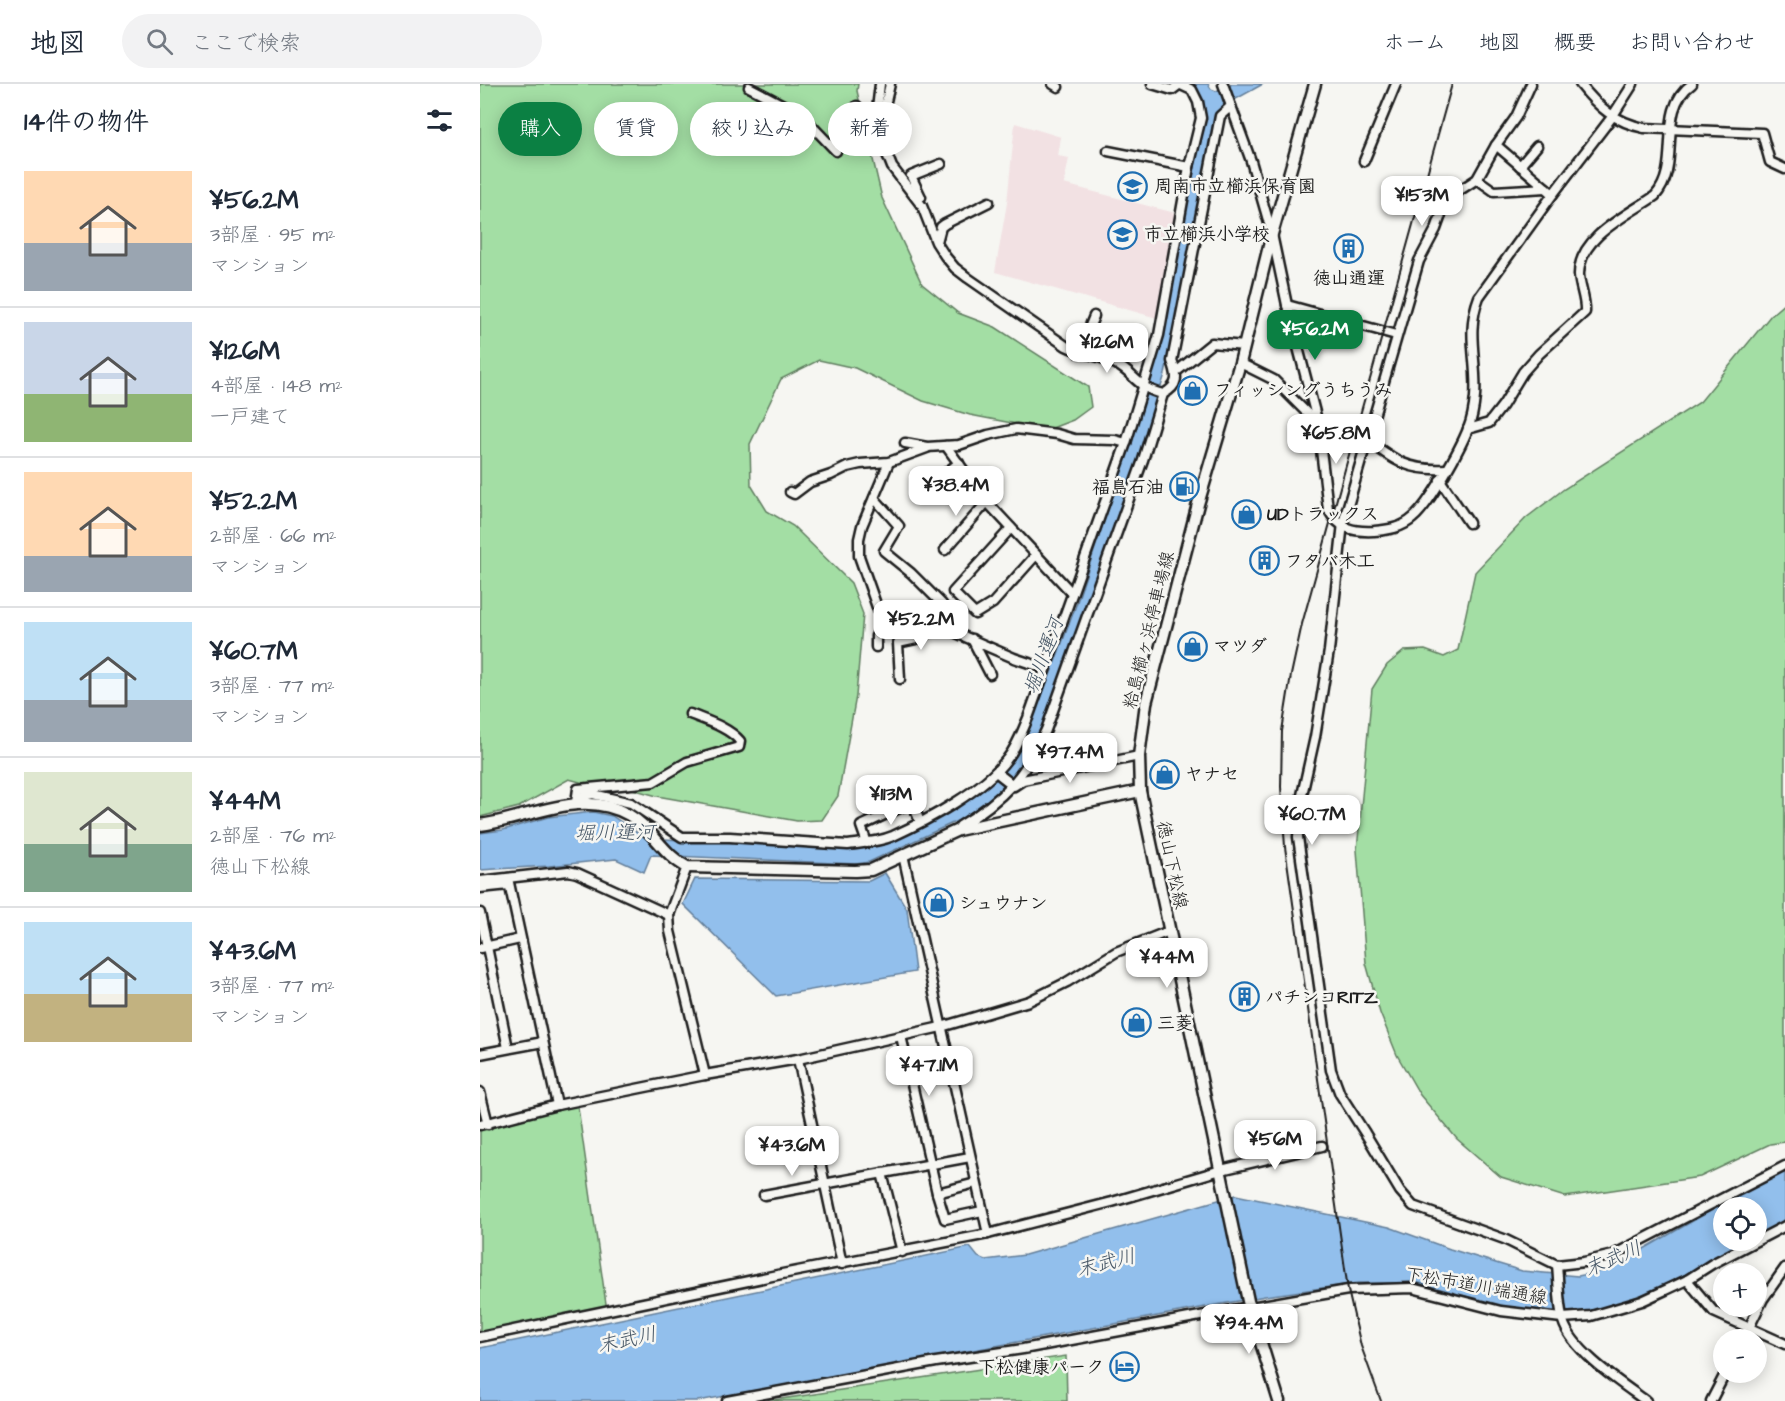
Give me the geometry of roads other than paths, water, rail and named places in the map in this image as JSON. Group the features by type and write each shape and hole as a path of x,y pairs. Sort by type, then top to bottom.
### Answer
{"main road":[{"name":"粭島櫛ヶ浜停車場線","path":"1140,791 1139,756 1146,703 1198,504 1240,363 1272,234 1315,84"},
{"path":"480,825 509,820 576,800 603,804 629,815 642,824 684,866 855,871 871,870 958,830 1140,791"},
{"name":"徳山下松線","path":"1140,791 1249,1304 1279,1401"}],"street":[{"path":"878,102 880,84"},
{"path":"885,102 891,84"},
{"path":"690,714 736,737 740,741 739,747 687,762 652,782 578,789 576,800 593,794 631,803 682,837 729,837 848,845 892,837 962,798 997,773 1015,748 1126,443 1159,335 1201,112 1192,90 1179,84 1172,90 1152,84"},
{"path":"1364,161 1396,84"},
{"path":"1531,84 1515,117 1477,179 1445,204 1436,229 1419,261 1342,527 1329,651 1315,737 1300,804 1298,837 1324,1028 1335,1083 1400,1191 1413,1206 1504,1239 1557,1265 1584,1262 1618,1252 1785,1166"},
{"path":"1580,84 1612,117 1631,125 1644,128 1762,133 1770,162 1785,169"},
{"path":"1223,85 1251,161 1272,234 1287,305 1318,424 1328,509 1342,527 1369,531 1389,530 1413,518 1440,480 1468,429 1475,397 1476,378 1471,345 1474,310 1479,297 1549,191 1612,117 1633,84"},
{"path":"1468,429 1489,423 1523,372 1539,354 1586,312 1579,275 1582,256 1596,237 1662,189 1666,178 1674,110 1677,100 1692,84"},
{"path":"748,86 759,102"},
{"path":"748,86 789,108 811,125 828,143"},
{"path":"888,156 892,167 922,206 936,242 955,268 1066,346 1079,353 1116,364 1134,377 1144,388 1161,393 1172,388 1176,383 1176,372 1172,361 1208,168 1220,116 1231,106"},
{"path":"1496,145 1549,191"},
{"path":"1520,166 1537,146"},
{"path":"1108,151 1189,167"},
{"path":"922,206 922,200 910,176 940,164"},
{"path":"1477,179 1494,191 1549,191"},
{"path":"936,242 945,224 988,202"},
{"path":"1287,305 1396,335"},
{"path":"1079,353 1094,316"},
{"path":"1176,372 1212,343 1244,346"},
{"path":"1240,363 1274,380 1318,424"},
{"path":"958,830 960,825 994,803 1011,785 1038,748 1143,460 1161,393"},
{"path":"905,443 927,447 966,444 988,435 1016,429 1057,434 1074,439 1115,440 1126,443"},
{"path":"1366,440 1386,455 1419,470 1446,469"},
{"path":"946,446 987,502 1071,592"},
{"path":"790,492 794,494 810,482 831,476 847,467 889,462 927,447"},
{"path":"876,647 876,636 884,627 859,556 859,539 862,526 889,462"},
{"path":"938,479 959,463"},
{"path":"1440,480 1469,524"},
{"path":"874,498 899,526 884,551 911,573 942,604 933,614 947,629 1014,658 1044,668"},
{"path":"945,550 987,502"},
{"path":"1011,528 953,592 975,614 993,603 1036,555"},
{"path":"900,679 898,643 921,638 940,622"},
{"path":"972,638 990,674"},
{"path":"1011,785 1023,780 1139,756"},
{"path":"997,773 1011,785"},
{"path":"867,843 861,825 912,802 920,822"},
{"path":"903,855 988,1234"},
{"path":"684,866 669,915 670,931 705,1075"},
{"path":"480,888 568,871 669,915"},
{"path":"480,880 509,881"},
{"path":"509,881 557,1105"},
{"path":"480,913 483,948 508,1048"},
{"path":"480,1092 484,1124 557,1105 798,1059 940,1027 1029,1000 1067,982 1116,952 1169,931"},
{"path":"483,948 520,939"},
{"path":"901,1036 945,1219 982,1211"},
{"path":"480,1054 543,1042"},
{"path":"798,1059 842,1264"},
{"path":"480,1337 988,1234 1112,1202 1221,1170 1322,1146"},
{"path":"764,1196 970,1157"},
{"path":"882,1173 902,1252"},
{"path":"937,1193 976,1183"},
{"name":"下松市道川端通線","path":"727,1401 925,1364 1023,1349 1249,1304 1348,1290 1397,1288 1419,1290 1501,1311 1562,1318 1608,1312 1642,1301 1687,1280 1712,1264 1785,1226"},
{"path":"1557,1265 1562,1318 1566,1331 1588,1356 1646,1401"},
{"path":"1687,1280 1714,1312 1749,1329 1763,1299 1785,1268"},
{"path":"1767,1336 1785,1344"},
{"path":"1712,1401 1721,1383"}],"water":[{"name":"堀川運河","path":"1193,84 1208,84 1216,91 1232,84 1263,84 1225,105 1218,113 1165,374 1124,503 1041,735 1011,780 981,806 959,820 869,862 856,864 651,855 644,872 616,859 480,870 480,833 503,830 548,817 593,812 612,816 645,838 740,843 872,845 964,801 1003,771 1025,737 1049,678 1075,608 1150,384 1205,118 1203,102"},
{"path":"885,873 907,909 915,972 776,996 683,904 695,879 869,881"},
{"path":"1785,1171 1785,1221 1767,1231 1767,1197 1735,1197"},
{"name":"末武川","path":"1236,1195 1389,1227 1522,1271 1578,1276 1607,1270 1713,1209 1713,1251 1733,1251 1684,1279 1595,1312 1557,1316 1508,1308 1419,1283 1358,1283 1265,1296 698,1401 480,1401 480,1348 970,1247 978,1257 985,1260 1025,1255"}],"railway":[{"path":"1381,1401 1361,1346 1348,1290 1285,847 1281,787 1282,731 1302,624 1452,84"}],"place":[{"name":"周南市立櫛浜保育園","path":"1133,186"},
{"name":"市立櫛浜小学校","path":"1123,234"},
{"name":"徳山通運","path":"1349,249"},
{"name":"フィッシングうちうみ","path":"1193,390"},
{"name":"福島石油","path":"1185,487"},
{"name":"UDトラックス","path":"1246,514"},
{"name":"フタバ木工","path":"1264,561"},
{"name":"マツダ","path":"1192,646"},
{"name":"ヤナセ","path":"1164,774"},
{"name":"シュウナン","path":"938,903"},
{"name":"パチンコRITZ","path":"1244,997"},
{"name":"三菱","path":"1136,1023"},
{"name":"下松健康パーク","path":"1125,1367"}]}
